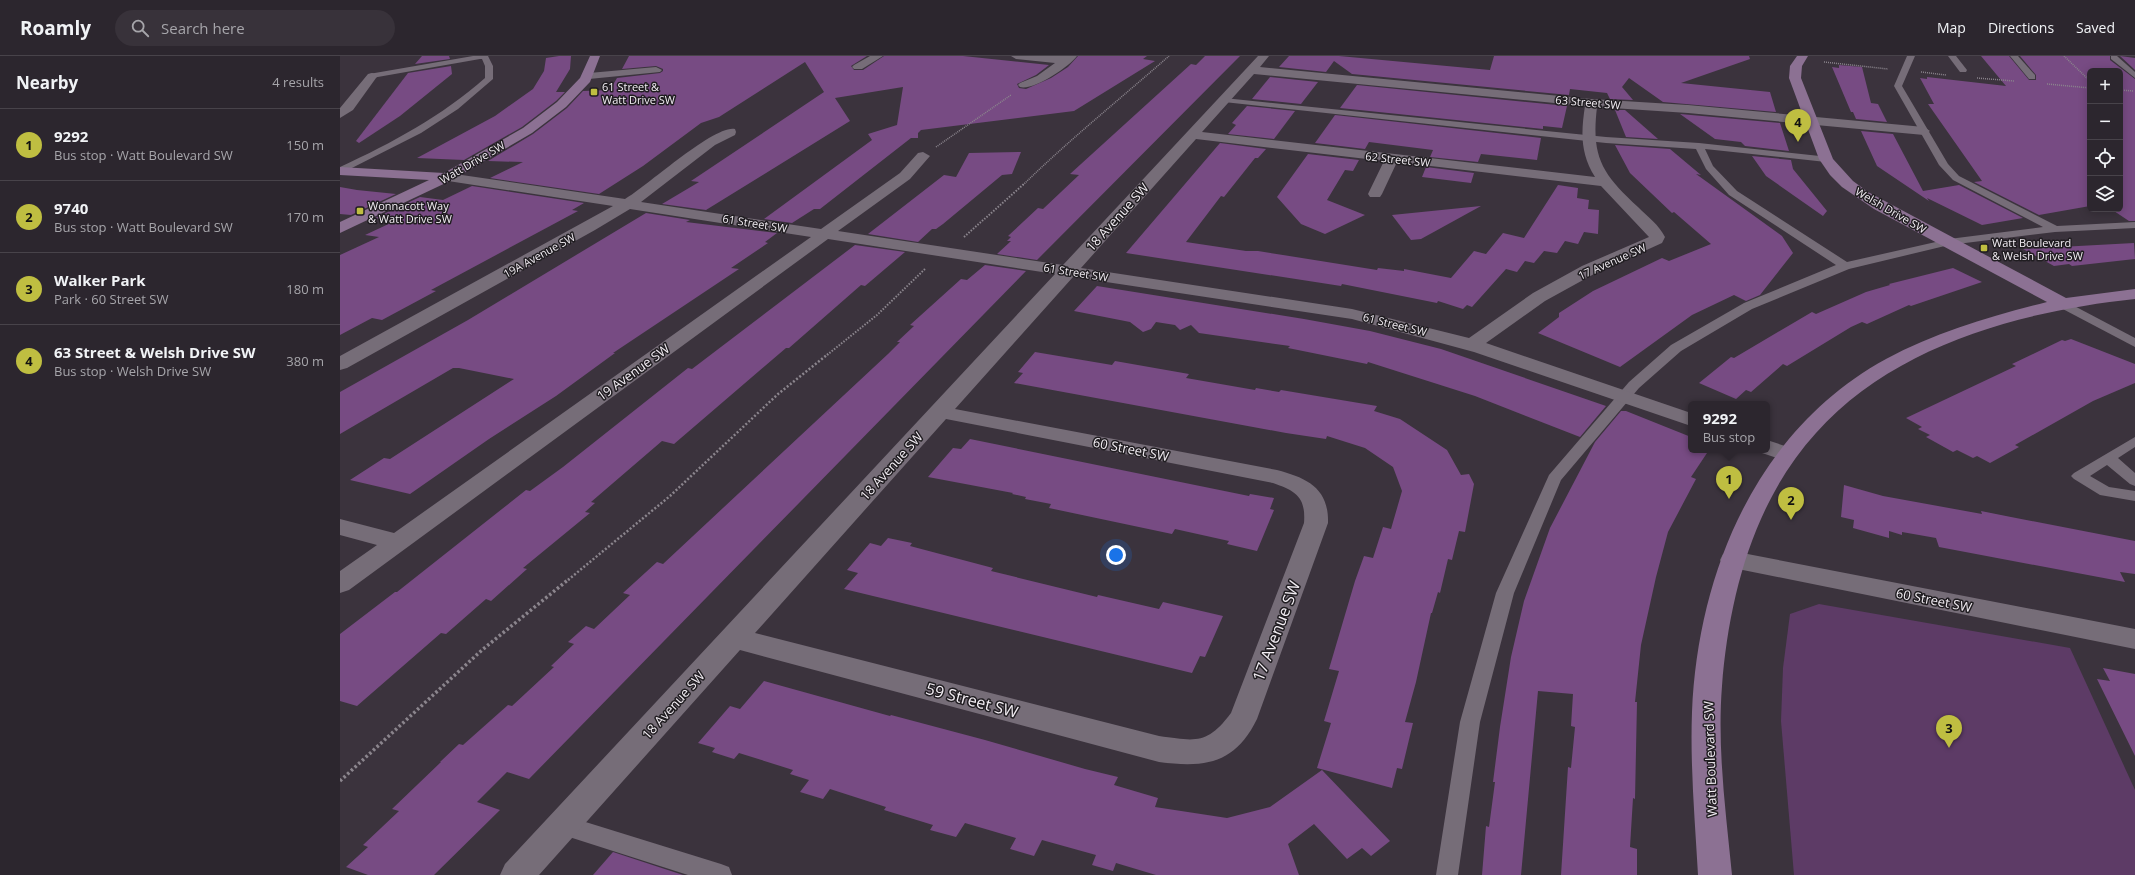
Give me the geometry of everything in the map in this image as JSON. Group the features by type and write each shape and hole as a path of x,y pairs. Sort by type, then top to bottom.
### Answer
{"street":[{"name":"Watt Drive SW","path":"340,228 448,177 495,150 561,106 574,95 589,76 595,63 595,56"},
{"path":"858,67 878,56"},
{"path":"1016,56 1068,58"},
{"name":"Welsh Drive SW","path":"1803,56 1796,66 1795,78 1826,159 1835,173 1854,190 2063,304"},
{"path":"1024,85 1041,78 1068,58"},
{"name":"63 Street SW","path":"1258,63 1591,103 1688,108 1924,131"},
{"name":"18 Avenue SW","path":"517,875 1258,63"},
{"path":"589,76 656,70"},
{"path":"340,114 349,107 372,76"},
{"name":"17 Avenue SW","path":"1473,344 1539,297 1588,270 1656,240 1657,237 1654,231 1624,204 1604,182 1595,166 1588,138 1591,103"},
{"name":"19A Avenue SW","path":"340,364 628,204 673,173 710,142 730,132"},
{"name":"62 Street SW","path":"1192,135 1604,182"},
{"name":"19 Avenue SW","path":"340,584 905,176 923,156"},
{"path":"1375,194 1392,158"},
{"path":"340,171 448,177"},
{"name":"61 Street SW","path":"448,177 1352,314 1473,344 1688,419"},
{"name":"Watt Boulevard SW","path":"1715,875 1707,739 1708,688 1714,640 1732,560 1744,526 1759,498 1777,451 1843,397 1884,368 1940,341 1995,321 2063,304 2135,294"},
{"name":"60 Street SW","path":"940,412 1277,477 1301,486 1315,500"},
{"name":"17 Avenue SW","path":"1211,749 1224,744 1243,719 1316,523 1318,511 1315,500"},
{"path":"340,527 399,542"},
{"name":"60 Street SW","path":"1732,560 2135,639"},
{"name":"59 Street SW","path":"734,638 1159,749 1194,753 1211,749"}],"lane":[{"path":"1911,56 1898,86 1944,165 1956,178 2055,229"},
{"path":"1952,56 1964,70"},
{"path":"2014,56 2032,77"},
{"path":"340,171 395,144 461,103 489,79 489,66 485,57 480,57 372,76"},
{"path":"2114,57 2135,76"},
{"path":"1224,100 1588,138 1699,146 1826,159"},
{"path":"1699,146 1709,167 1734,193 1845,266"},
{"path":"1447,875 1470,722 1505,593 1554,478 1624,396 1676,348 1748,306 1845,266 1949,242 2055,229 2135,225"},
{"path":"2063,304 2135,343"},
{"path":"2135,441 2079,476 2105,491 2135,496"},
{"path":"2108,458 2135,481"},
{"path":"564,824 721,875"}],"path":[{"path":"959,240 1012,196 1061,148 1106,112 1169,56"},
{"path":"2064,56 2087,78"},
{"path":"923,156 1024,85"},
{"path":"2123,90 2135,92"},
{"path":"340,781 482,650 670,496 778,394 877,315 927,267"}],"shaded area":[{"path":"1819,604 2070,648 2135,790 2135,875 1794,875 1781,721 1783,668 1790,614"}],"building":[{"path":"422,56 449,56 450,59 415,64"},
{"path":"571,56 570,69 556,92 565,92 556,101 522,127 464,160 417,158 495,116 533,89 544,71 546,58"},
{"path":"629,56 867,56 851,66 854,70 863,70 884,56 963,56 1049,65 1036,75 1017,84 1019,88 1026,89 1051,78 1068,67 1078,56 1147,56 1143,59 1155,61 1074,111 921,130 918,133 918,138 911,138 820,209 814,209 792,223 764,219 872,140 868,134 897,125 903,87 835,98 850,121 706,210 662,204 699,182 691,181 824,92 805,62 719,117 701,123 643,166 599,194 490,178 523,162 488,161 533,134 567,108 583,91 610,90 617,78 660,73 663,71 663,69 656,66 622,69"},
{"path":"1205,56 1240,56 1037,260 997,254 1011,241 1007,241 1011,237 1008,236 1038,208 1043,209 1079,175 1070,174 1191,64 1196,65"},
{"path":"1289,56 1339,56 1490,70 1494,56 1749,56 1750,59 1681,83 1770,92 1776,112 1663,102 1629,78 1622,87 1633,100 1610,99 1607,93 1570,89 1569,95 1352,74 1334,61 1326,72 1279,67"},
{"path":"1981,56 2009,56 2029,80 2036,80 2036,75 2020,56 2110,56 2110,60 2121,68 2087,68 2087,207 2039,215 1974,182 1982,181 1928,104 1934,104 1920,78 1927,79 1927,77 2006,86"},
{"path":"2120,56 2135,58 2135,70"},
{"path":"1839,65 1862,67 1871,103 1878,104 1887,122 1856,119 1853,112 1851,112 1832,67 1839,68"},
{"path":"451,66 452,74 400,116 359,143 356,141 408,73"},
{"path":"2123,70 2135,79 2135,221 2129,221 2116,212 2123,212"},
{"path":"1270,77 1318,82 1301,104 1252,99"},
{"path":"1357,85 1567,106 1562,128 1543,126 1543,129 1340,108"},
{"path":"1247,106 1295,111 1274,139 1228,134 1236,125 1232,123"},
{"path":"1615,110 1625,110 1658,139 1626,137"},
{"path":"1680,114 1780,123 1789,151 1745,146 1741,142 1715,139"},
{"path":"1335,115 1541,138 1537,160 1481,154 1478,162 1430,157 1433,150 1369,142 1365,149 1315,143"},
{"path":"1861,131 1893,134 1923,191 1959,185 2023,218 1982,225 1927,198 1929,201 1877,166"},
{"path":"1220,143 1266,149 1258,158 1255,158 1224,197 1221,196 1186,242 1246,251 1258,251 1377,270 1378,268 1404,271 1404,269 1451,278 1474,251 1486,254 1503,233 1524,238 1558,185 1578,188 1577,198 1589,200 1588,209 1599,210 1598,234 1584,232 1578,244 1565,241 1557,253 1544,251 1534,263 1525,261 1517,272 1506,269 1472,307 1467,305 1463,309 1438,301 1437,303 1342,284 1341,286 1126,253"},
{"path":"1615,145 1670,149 1701,175 1696,174 1782,236 1793,253 1760,295 1746,301 1734,295 1692,315 1620,367 1538,333 1559,317 1559,313 1593,291 1662,258 1669,261 1711,244 1674,212 1672,213 1630,173"},
{"path":"1021,152 1012,174 1002,175 943,224 936,229 932,229 918,242 868,234 944,175 956,177 969,153"},
{"path":"1308,154 1359,160 1353,171 1345,170 1327,200 1365,215 1325,234 1301,224 1277,197"},
{"path":"1752,156 1791,160 1793,169 1827,211 1823,216 1766,176"},
{"path":"1426,167 1474,173 1471,183 1422,177"},
{"path":"472,186 584,203 572,210 578,211 431,290 436,291 382,320 372,318 340,335 340,255 379,237 365,235 395,221 375,218 420,197 443,200"},
{"path":"340,187 396,194 351,215 340,214"},
{"path":"1481,206 1421,239 1411,240 1392,215"},
{"path":"646,213 690,220 686,222 777,233 765,242 768,243 731,268 739,269 613,353 615,353 556,396 489,439 410,494 350,480 384,458 390,459 514,379 453,368 340,434 340,392 468,320"},
{"path":"2134,243 2135,259 2072,266 2069,264 2054,266 2023,249"},
{"path":"855,245 905,252 865,286 861,285 789,348 786,348 674,444 662,441 591,502 595,503 585,512 590,513 523,568 527,569 491,601 486,599 446,634 441,633 357,706 340,701 340,634 397,592 526,490 530,491 563,467 688,368 692,369"},
{"path":"985,265 1026,271 529,779 507,772 477,802 500,810 434,875 368,875 346,867 368,847 363,845 399,811 392,809 459,744 463,745 508,705 512,706 554,667 551,666 574,644 568,642 586,626 594,629 630,595 623,593 657,562 663,564 888,354 900,342 897,342 914,326 910,325 961,279 967,280"},
{"path":"1953,268 1982,282 1911,306 1909,305 1867,324 1862,322 1851,327 1787,366 1783,364 1751,392 1746,390 1736,399 1699,383 1731,357 1734,358 1812,312 1816,314 1866,292 1890,285 1889,284"},
{"path":"1097,286 1370,331 1441,349 1606,406 1580,437 1475,396 1368,362 1367,364 1288,348 1290,346 1199,333 1191,325 1180,330 1175,325 1156,322 1151,329 1143,332 1130,322 1074,311"},
{"path":"2071,339 2135,364 2135,383 2093,401 2015,445 2019,447 1990,463 1977,456 1973,458 1957,450 1953,452 1926,437 1930,435 1918,429 1922,427 1906,418 2016,366 2012,364 2062,340 2065,341"},
{"path":"1035,352 1112,365 1115,361 1189,374 1186,378 1255,390 1256,388 1279,392 1281,390 1377,406 1374,411 1400,419 1447,450 1461,475 1469,474 1474,484 1465,532 1459,531 1452,560 1448,559 1440,593 1438,592 1431,613 1416,682 1405,722 1413,723 1402,769 1397,768 1392,788 1317,768 1331,723 1324,721 1339,671 1329,669 1355,581 1364,556 1373,558 1383,527 1391,529 1402,491 1393,467 1365,448 1327,436 1326,439 1286,433 1014,383 1023,373 1018,372"},
{"path":"1621,411 1626,411 1688,436 1688,453 1707,453 1691,477 1696,479 1668,532 1656,577 1641,645 1635,702 1637,702 1635,799 1633,798 1630,847 1637,849 1637,875 1561,875 1568,767 1571,768 1575,727 1571,726 1573,694 1538,691 1521,875 1482,875 1486,826 1489,827 1500,727 1511,657 1524,601 1550,528 1595,442"},
{"path":"970,439 1249,496 1250,494 1274,498 1270,509 1274,510 1257,551 1227,544 1229,541 1175,529 1172,534 1049,508 1051,504 1025,499 1026,497 1012,494 1013,493 928,477 953,448 961,449"},
{"path":"1844,485 1883,496 1982,514 1981,511 2135,541 2135,574 2120,572 2125,582 1939,547 1936,538 1902,532 1902,535 1889,531 1889,538 1853,528 1854,520 1841,517"},
{"path":"888,538 912,543 910,546 993,568 991,571 1097,597 1098,595 1159,609 1163,602 1223,616 1205,657 1200,656 1192,673 844,589 858,573 847,570 870,543 881,546"},
{"path":"2103,668 2135,674 2135,756 2097,679 2110,681"},
{"path":"764,681 1118,777 1114,785 1158,798 1155,807 1227,818 1270,807 1322,770 1390,841 1371,856 1362,848 1347,859 1314,824 1288,844 1299,875 1156,875 1116,863 1113,871 1092,865 1096,855 1042,840 1034,856 1010,849 1016,838 965,823 956,837 930,830 933,825 884,810 886,807 830,789 823,799 800,792 809,780 790,774 793,770 739,753 734,759 712,752 715,748 698,743 730,706 740,709"},
{"path":"613,852 683,875 593,875"}],"place":[{"name":"61 Street & Watt Drive SW","path":"594,92"},
{"name":"63 Street & Welsh Drive SW","path":"1798,142"},
{"name":"Wonnacott Way & Watt Drive SW","path":"360,211"},
{"name":"Watt Boulevard & Welsh Drive SW","path":"1984,248"},
{"name":"9292","path":"1729,499"},
{"name":"9740","path":"1791,520"},
{"name":"Walker Park","path":"1949,748"}]}
